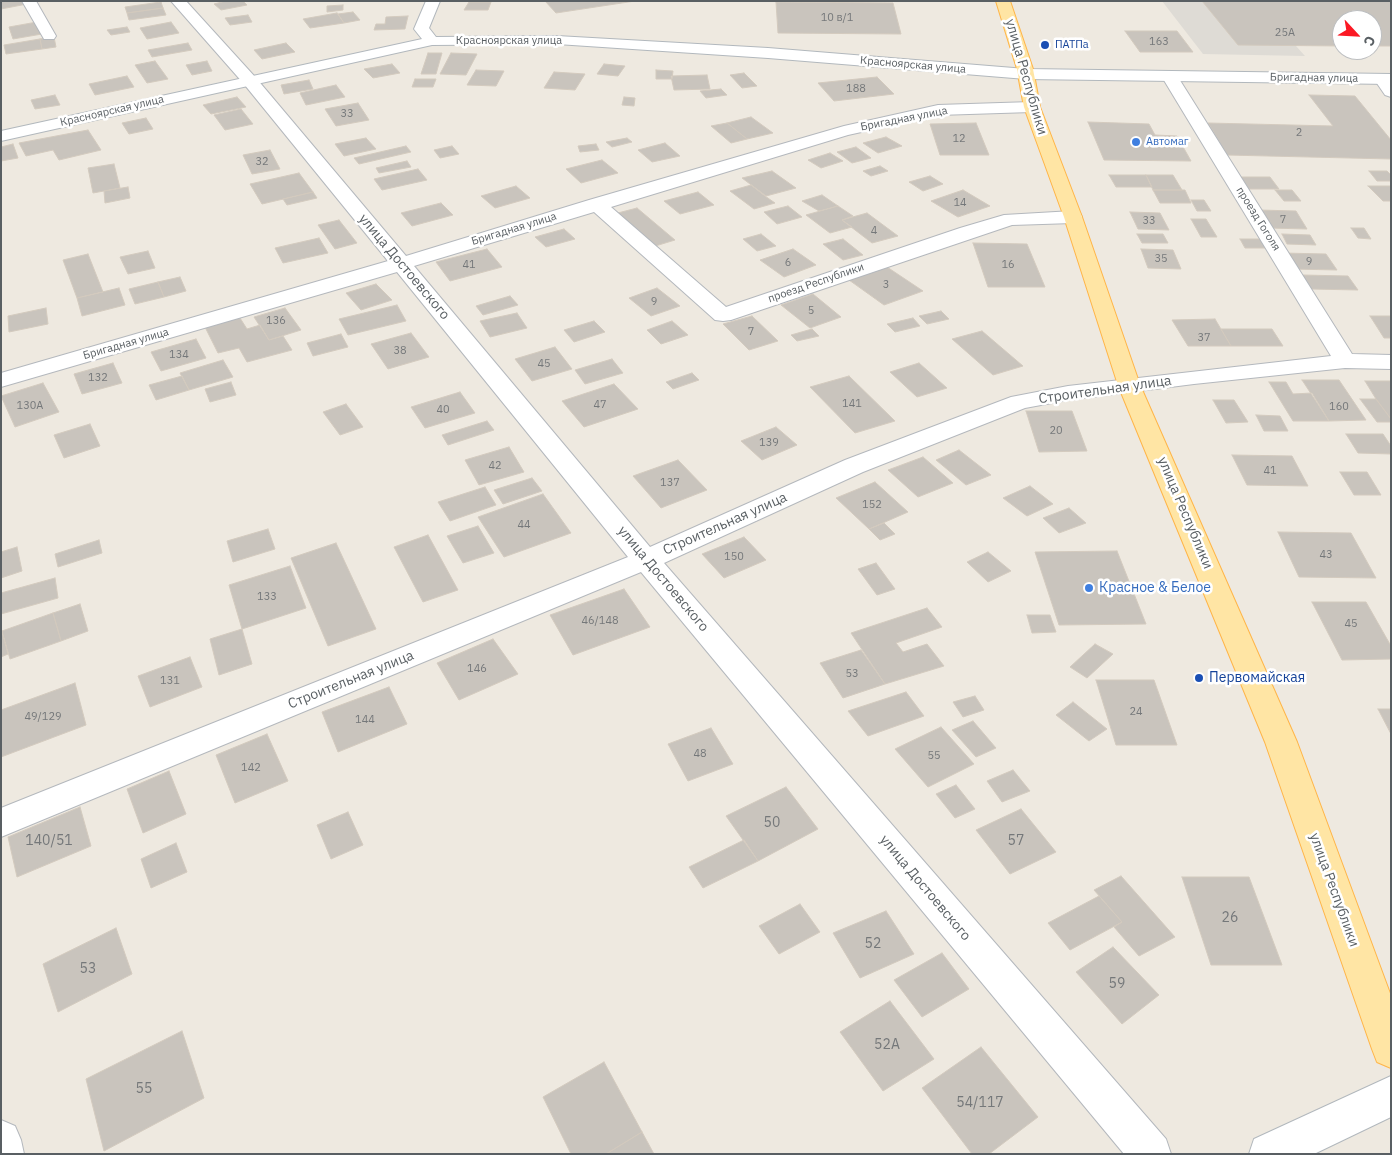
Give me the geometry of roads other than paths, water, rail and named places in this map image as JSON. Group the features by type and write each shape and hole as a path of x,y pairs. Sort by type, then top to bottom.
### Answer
{"main road":[{"name":"улица Республики","path":"1003,1 1026,74 1032,107 1073,217 1129,385 1220,594 1281,742 1391,1049"}],"street":[{"path":"29,1 48,36"},
{"name":"улица Достоевского","path":"178,1 250,81 646,560 1151,1154"},
{"path":"432,41 421,29 433,1"},
{"name":"Красноярская улица","path":"1,136 432,41 557,40 768,53 1026,74"},
{"name":"Бригадная улица","path":"1026,74 1388,84"},
{"name":"проезд Гоголя","path":"1170,77 1345,361"},
{"name":"Бригадная улица","path":"1,380 401,264 844,131 938,110 1032,107"},
{"name":"проезд Республики","path":"596,204 724,314 1011,219 1073,217"},
{"name":"Строительная улица","path":"1,823 646,560 854,466 1019,402 1129,385 1345,361 1391,362"},
{"path":"1269,1154 1391,1096"},
{"path":"1,1140 3,1154"}],"place":[{"name":"ПАТПа","path":"1045,45"},
{"name":"Автомаг","path":"1136,142"},
{"name":"Красное & Белое","path":"1089,588"},
{"name":"Первомайская","path":"1199,678"}]}
